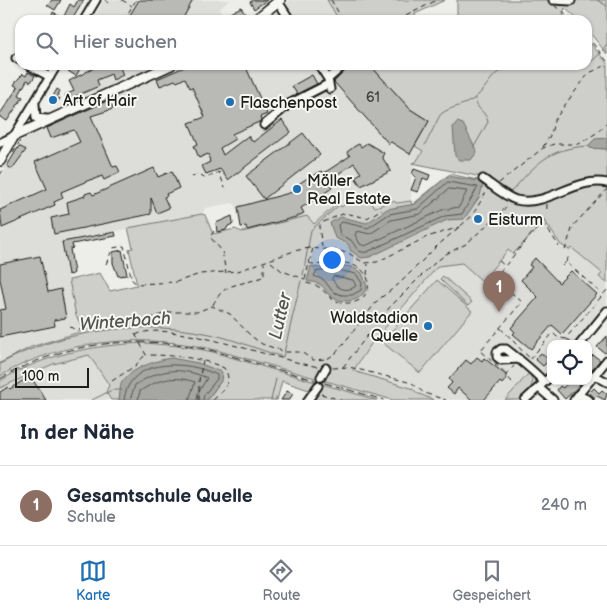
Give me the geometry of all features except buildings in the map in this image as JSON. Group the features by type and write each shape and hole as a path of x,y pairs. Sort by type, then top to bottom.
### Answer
{"main road":[{"path":"261,15 279,1"},
{"path":"5,162 18,138 53,118 160,70"}],"street":[{"path":"87,15 96,0"},
{"path":"279,1 287,15"},
{"path":"551,1 571,1"},
{"path":"37,70 50,77"},
{"path":"0,143 18,138 37,99 55,70"},
{"path":"321,70 328,84"},
{"path":"264,125 289,104 328,84 340,70"},
{"path":"37,99 34,112 36,118 41,120 53,118"},
{"path":"483,179 513,199 534,200 584,183 607,183"},
{"path":"582,340 607,311"},
{"path":"519,359 528,362 541,385 553,400"},
{"path":"589,400 576,397 607,360"},
{"path":"594,375 607,382"},
{"path":"525,400 547,380"},
{"path":"308,400 317,389"}],"path":[{"path":"105,0 112,5"},
{"path":"122,0 133,6"},
{"path":"128,15 136,0"},
{"path":"331,0 340,15"},
{"path":"408,15 437,0"},
{"path":"551,1 566,15"},
{"path":"592,42 607,61"},
{"path":"543,148 551,134 554,121 566,102 589,73 607,65"},
{"path":"212,306 236,319 256,340 286,352 303,352 315,361 333,356 378,300 399,284 436,247 461,227 475,212 493,186 543,148 554,144 580,144 598,132 607,122"},
{"path":"0,175 18,138"},
{"path":"192,177 199,174 206,178 219,172 225,188"},
{"path":"565,250 573,226 607,189"},
{"path":"552,194 546,209 546,227 559,246"},
{"path":"343,367 389,308 430,267 446,254 466,244 513,199"},
{"path":"322,248 319,227 321,223 342,213 367,218 382,209"},
{"path":"490,288 497,280 497,275 504,266 546,219"},
{"path":"106,264 113,248 122,245 125,247 132,280 135,284 176,282 200,274 226,274 309,248 342,251 368,263 381,262 427,237 461,227"},
{"path":"214,231 210,237 222,251 226,274"},
{"path":"305,279 313,248"},
{"path":"562,266 570,254"},
{"path":"352,264 355,258"},
{"path":"270,261 282,271 305,279 306,283 319,287 332,299 353,303 363,299 368,293 368,263"},
{"path":"499,261 504,266"},
{"path":"309,263 320,266 334,262 352,264 363,270 367,275"},
{"path":"566,262 603,295"},
{"path":"70,327 78,330 144,320 160,314 178,311 196,312 212,306 224,290 233,284 264,276 264,263"},
{"path":"497,280 522,302 480,351 507,374 506,377 512,382"},
{"path":"500,328 515,340 516,347 528,362 553,333 565,339 607,290"},
{"path":"138,339 135,335 141,332 199,337 324,372 343,367 412,383 424,393 446,400"},
{"path":"140,343 146,355"},
{"path":"112,381 135,366 146,355 168,355 203,361 224,368 228,378 225,390 213,400"},
{"path":"507,374 519,359"},
{"path":"200,400 199,380 203,361"},
{"path":"317,389 340,400"}],"shaded area":[{"path":"104,0 230,0 219,9 224,15 96,15"},
{"path":"290,0 327,0 336,15 273,15"},
{"path":"327,0 445,0 415,15 336,15"},
{"path":"457,0 607,0 607,54 592,35 592,15 573,15 565,8 563,15 457,15"},
{"path":"592,45 607,63 607,138 595,140 591,148 607,149 607,283 599,277 602,273 572,248 569,250 560,244 545,221 513,254 508,250 482,281 462,263 438,266 371,344 353,371 411,388 419,394 434,400 393,400 216,350 161,342 105,342 78,347 25,363 0,376 0,363 31,347 89,329 89,326 81,325 76,316 69,280 100,273 110,291 137,285 129,249 133,248 128,228 202,214 205,215 213,234 235,229 242,232 307,216 314,224 338,203 341,207 362,193 375,207 393,201 397,203 411,201 412,205 450,174 482,181 483,178 477,176 412,163 416,162 423,151 415,146 429,121 410,109 375,70 592,70"},
{"path":"86,70 147,70 78,100 71,84"},
{"path":"176,70 375,70 410,109 429,121 415,145 423,150 416,163 412,163 415,164 411,173 411,201 386,203 375,207 355,199 341,207 338,203 314,224 307,217 242,232 235,204 232,203 205,208 202,214 62,242 76,316 89,326 89,329 31,347 0,363 0,178 24,139 46,127"},
{"path":"545,220 571,247 602,273 599,277 607,283 607,303 578,340 547,340 547,373 530,390 532,386 529,373 505,400 434,400 419,394 411,388 353,372 371,344 438,266 462,263"},
{"path":"443,276 472,302 468,306 440,279"},
{"name":"Waldstadion Quelle","path":"437,280 472,311 420,373 382,342"},
{"path":"145,339 190,344 216,350 393,400 377,400 189,347 145,343 119,344 69,352 48,359 0,381 0,376 3,374 69,349 119,340"},
{"path":"145,343 189,347 213,352 377,400 305,400 312,391 282,381 277,400 207,400 221,381 144,366 126,379 119,400 111,400 106,392 109,385 89,355 53,364 0,388 0,381 34,364 52,358 88,349"},
{"path":"89,355 109,386 106,392 111,400 0,400 0,388 53,364"},
{"path":"529,373 533,381 530,390 519,400 505,400"}],"water":[{"path":"457,122 463,124 477,152 471,160 459,160 455,156 453,127"},
{"path":"607,138 607,149 590,148 588,146 595,139"},
{"path":"447,176 478,181 483,184 480,196 464,219 447,220 370,257 361,258 351,251 348,244 335,238 330,223 341,217 367,223 387,209 415,204"},
{"path":"333,264 352,267 362,273 367,286 361,296 357,299 346,301 335,299 321,285 307,281 311,266 320,268"},
{"path":"171,358 198,363 222,372 221,381 207,400 119,400 121,384 130,374 151,363"}],"waterway":[{"path":"597,0 607,6"},
{"name":"Lutter","path":"592,60 607,44"},
{"name":"Lutter","path":"425,145 441,114 472,100 501,70"},
{"path":"474,147 488,122 477,106 475,99"},
{"path":"510,193 544,159 563,150 589,146"},
{"name":"Lutter","path":"303,275 311,230 339,205"},
{"name":"Winterbach","path":"0,364 23,353 71,336 123,329 149,328 210,334 283,357 301,281"},
{"name":"Lutter","path":"271,400 276,379"},
{"path":"92,400 112,390 122,390"}],"railway":[{"path":"0,379 25,366 77,349 104,344 159,343 214,351 384,400"}],"place":[{"name":"Art of Hair","path":"53,100"},
{"name":"Flaschenpost","path":"230,102"},
{"name":"Möller Real Estate","path":"297,189"},
{"name":"Eisturm","path":"478,219"},
{"name":"Gesamtschule Quelle","path":"499,312"},
{"name":"Waldstadion Quelle","path":"428,326"}]}
